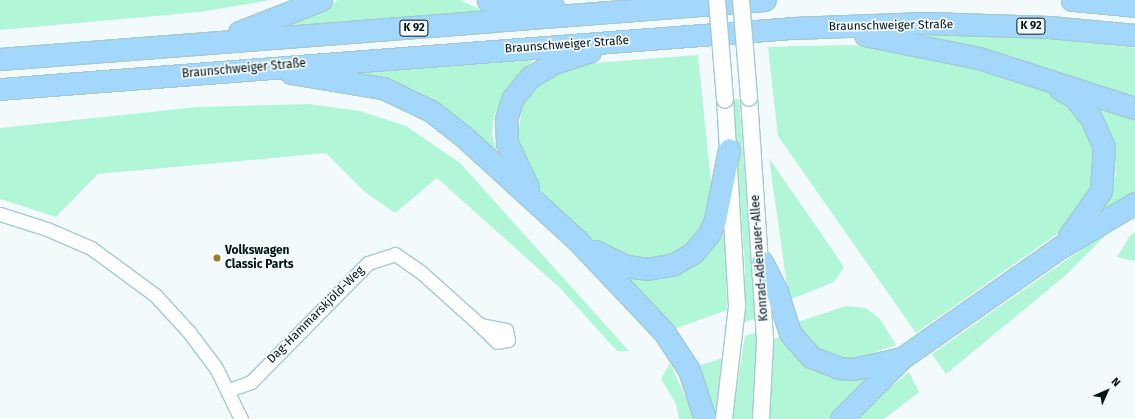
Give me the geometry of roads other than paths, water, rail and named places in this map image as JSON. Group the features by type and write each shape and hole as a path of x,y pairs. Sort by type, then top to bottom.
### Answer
{"highway":[{"path":"208,42 322,0"},
{"path":"488,0 619,10"},
{"name":"K 92","path":"0,59 619,10 765,0"},
{"path":"1072,0 1135,6"},
{"name":"Braunschweiger Straße","path":"0,89 793,28 957,24 1135,35"},
{"path":"793,28 924,44 1037,76 1135,108"},
{"path":"538,202 519,173 507,143 506,119 513,98 530,77 554,63 627,40"},
{"path":"259,68 384,88 424,107 462,135 538,202 577,240 664,332 690,370 705,419"},
{"path":"1037,76 1074,97 1091,118 1104,147 1100,191 1087,215 1059,248"},
{"path":"577,240 626,266 647,269 684,259 705,239 715,220 729,149"},
{"path":"841,419 902,358 1059,248 1135,203"},
{"path":"762,262 770,295 781,313 790,333 811,357 839,368 853,368 902,358"}],"street":[{"name":"Konrad-Adenauer-Allee","path":"717,0 729,149 737,306 734,354 724,419"},
{"name":"Konrad-Adenauer-Allee","path":"741,0 762,262"},
{"path":"0,214 47,229 91,248 155,295 190,332 229,390 241,419"},
{"name":"Dag-Hammarskjöld-Weg","path":"229,390 251,382 368,263 395,254 422,273 480,325"},
{"name":"Konrad-Adenauer-Allee","path":"761,419 765,342 770,295"}],"place":[{"name":"Volkswagen Classic Parts","path":"217,258"}]}
